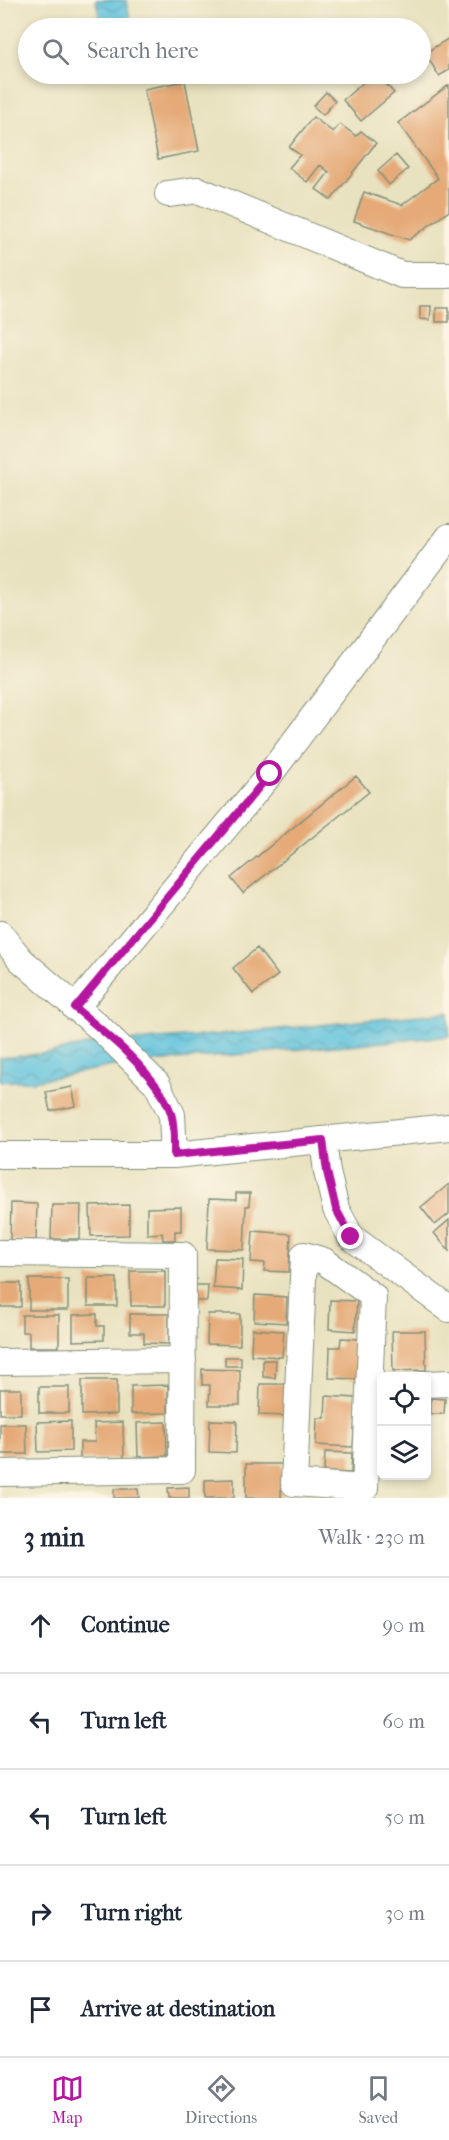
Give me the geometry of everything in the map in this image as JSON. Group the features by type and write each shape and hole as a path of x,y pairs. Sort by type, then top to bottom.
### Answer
{"street":[{"path":"168,194 198,190 402,274 449,275"},
{"path":"75,1008 270,774 449,537"},
{"path":"0,934 21,960 100,1028 157,1084 172,1114 174,1155"},
{"path":"0,1155 174,1155 449,1127"},
{"path":"323,1140 327,1172 336,1209 351,1237 449,1310"},
{"path":"0,1253 183,1255 182,1470 0,1473"},
{"path":"304,1255 324,1261 373,1296 376,1384 365,1488 294,1483 304,1255"},
{"path":"0,1362 183,1360"},
{"path":"431,1384 449,1383"}],"water":[{"path":"96,0 126,0 130,18 100,18"},
{"path":"449,1012 449,1036 119,1065 33,1081 0,1081 0,1058 50,1053 91,1044 240,1033"}],"building":[{"path":"449,38 449,70 439,76 431,63 431,49"},
{"path":"170,84 186,84 199,151 158,159 144,89"},
{"path":"361,84 386,84 394,93 361,121 343,100"},
{"path":"449,85 449,211 409,240 354,221 364,192 402,205 438,178 398,123"},
{"path":"326,92 335,101 323,115 313,106"},
{"path":"313,117 333,132 340,124 356,136 361,131 376,143 331,200 316,189 329,172 320,165 307,182 289,168 300,155 289,147"},
{"path":"396,155 408,169 389,185 378,171"},
{"path":"420,306 431,306 430,320 420,319"},
{"path":"436,308 449,308 449,322 436,322"},
{"path":"356,776 369,792 243,893 231,878"},
{"path":"257,948 278,975 253,994 233,968"},
{"path":"72,1087 76,1106 50,1111 46,1092"},
{"path":"449,1184 449,1214 435,1225 421,1207"},
{"path":"236,1193 250,1193 249,1206 246,1206 244,1250 207,1249 209,1199 236,1200"},
{"path":"11,1203 37,1204 36,1240 10,1240"},
{"path":"52,1205 81,1205 80,1239 51,1239"},
{"path":"129,1205 129,1235 91,1236 90,1206"},
{"path":"181,1207 181,1231 175,1231 175,1240 163,1240 162,1233 147,1234 147,1208"},
{"path":"449,1220 449,1251 434,1233"},
{"path":"253,1231 291,1234 289,1272 264,1271 265,1263 251,1262"},
{"path":"215,1258 243,1259 242,1290 213,1288"},
{"path":"130,1271 165,1271 165,1306 131,1306"},
{"path":"88,1278 117,1278 117,1306 88,1306"},
{"path":"29,1279 68,1279 68,1310 29,1310"},
{"path":"0,1283 21,1283 21,1307 0,1307"},
{"path":"192,1285 208,1285 207,1301 192,1301"},
{"path":"255,1295 287,1297 286,1323 254,1321"},
{"path":"330,1300 357,1301 355,1331 329,1329"},
{"path":"97,1314 97,1326 104,1326 104,1340 73,1341 73,1315"},
{"path":"130,1314 169,1314 169,1344 144,1343 144,1333 130,1333"},
{"path":"208,1314 240,1314 240,1345 207,1344"},
{"path":"22,1315 59,1315 59,1347 29,1347 29,1332 22,1332"},
{"path":"252,1329 284,1331 282,1357 251,1355"},
{"path":"392,1331 425,1331 426,1370 393,1371"},
{"path":"341,1338 360,1339 359,1379 329,1378 330,1347 340,1347"},
{"path":"225,1357 241,1357 241,1366 225,1366"},
{"path":"263,1360 276,1360 275,1378 263,1377"},
{"path":"202,1369 240,1370 240,1405 209,1405 210,1385 202,1385"},
{"path":"82,1380 117,1380 117,1414 82,1415"},
{"path":"260,1384 287,1384 286,1416 259,1415"},
{"path":"168,1385 168,1413 131,1414 131,1386"},
{"path":"39,1387 69,1387 69,1413 39,1413"},
{"path":"0,1389 21,1389 21,1414 0,1414"},
{"path":"326,1396 356,1398 353,1447 316,1445 317,1418 325,1418"},
{"path":"431,1398 445,1399 444,1414 431,1414"},
{"path":"210,1420 237,1421 236,1453 209,1452"},
{"path":"71,1421 71,1451 38,1452 37,1422"},
{"path":"123,1422 124,1459 80,1460 80,1442 95,1442 94,1423"},
{"path":"166,1422 167,1456 138,1457 137,1423"},
{"path":"0,1424 26,1424 27,1454 0,1454"},
{"path":"325,1452 352,1453 351,1473 324,1472"},
{"path":"246,1464 282,1464 281,1498 246,1498"},
{"path":"234,1479 234,1498 205,1498 205,1480"},
{"path":"189,1487 189,1498 169,1498 168,1488"},
{"path":"114,1489 138,1489 139,1498 114,1498"}],"route":[{"path":"270,774 75,1008 100,1028 157,1084 172,1114 174,1155 323,1140 327,1172 336,1209 351,1237"}]}
